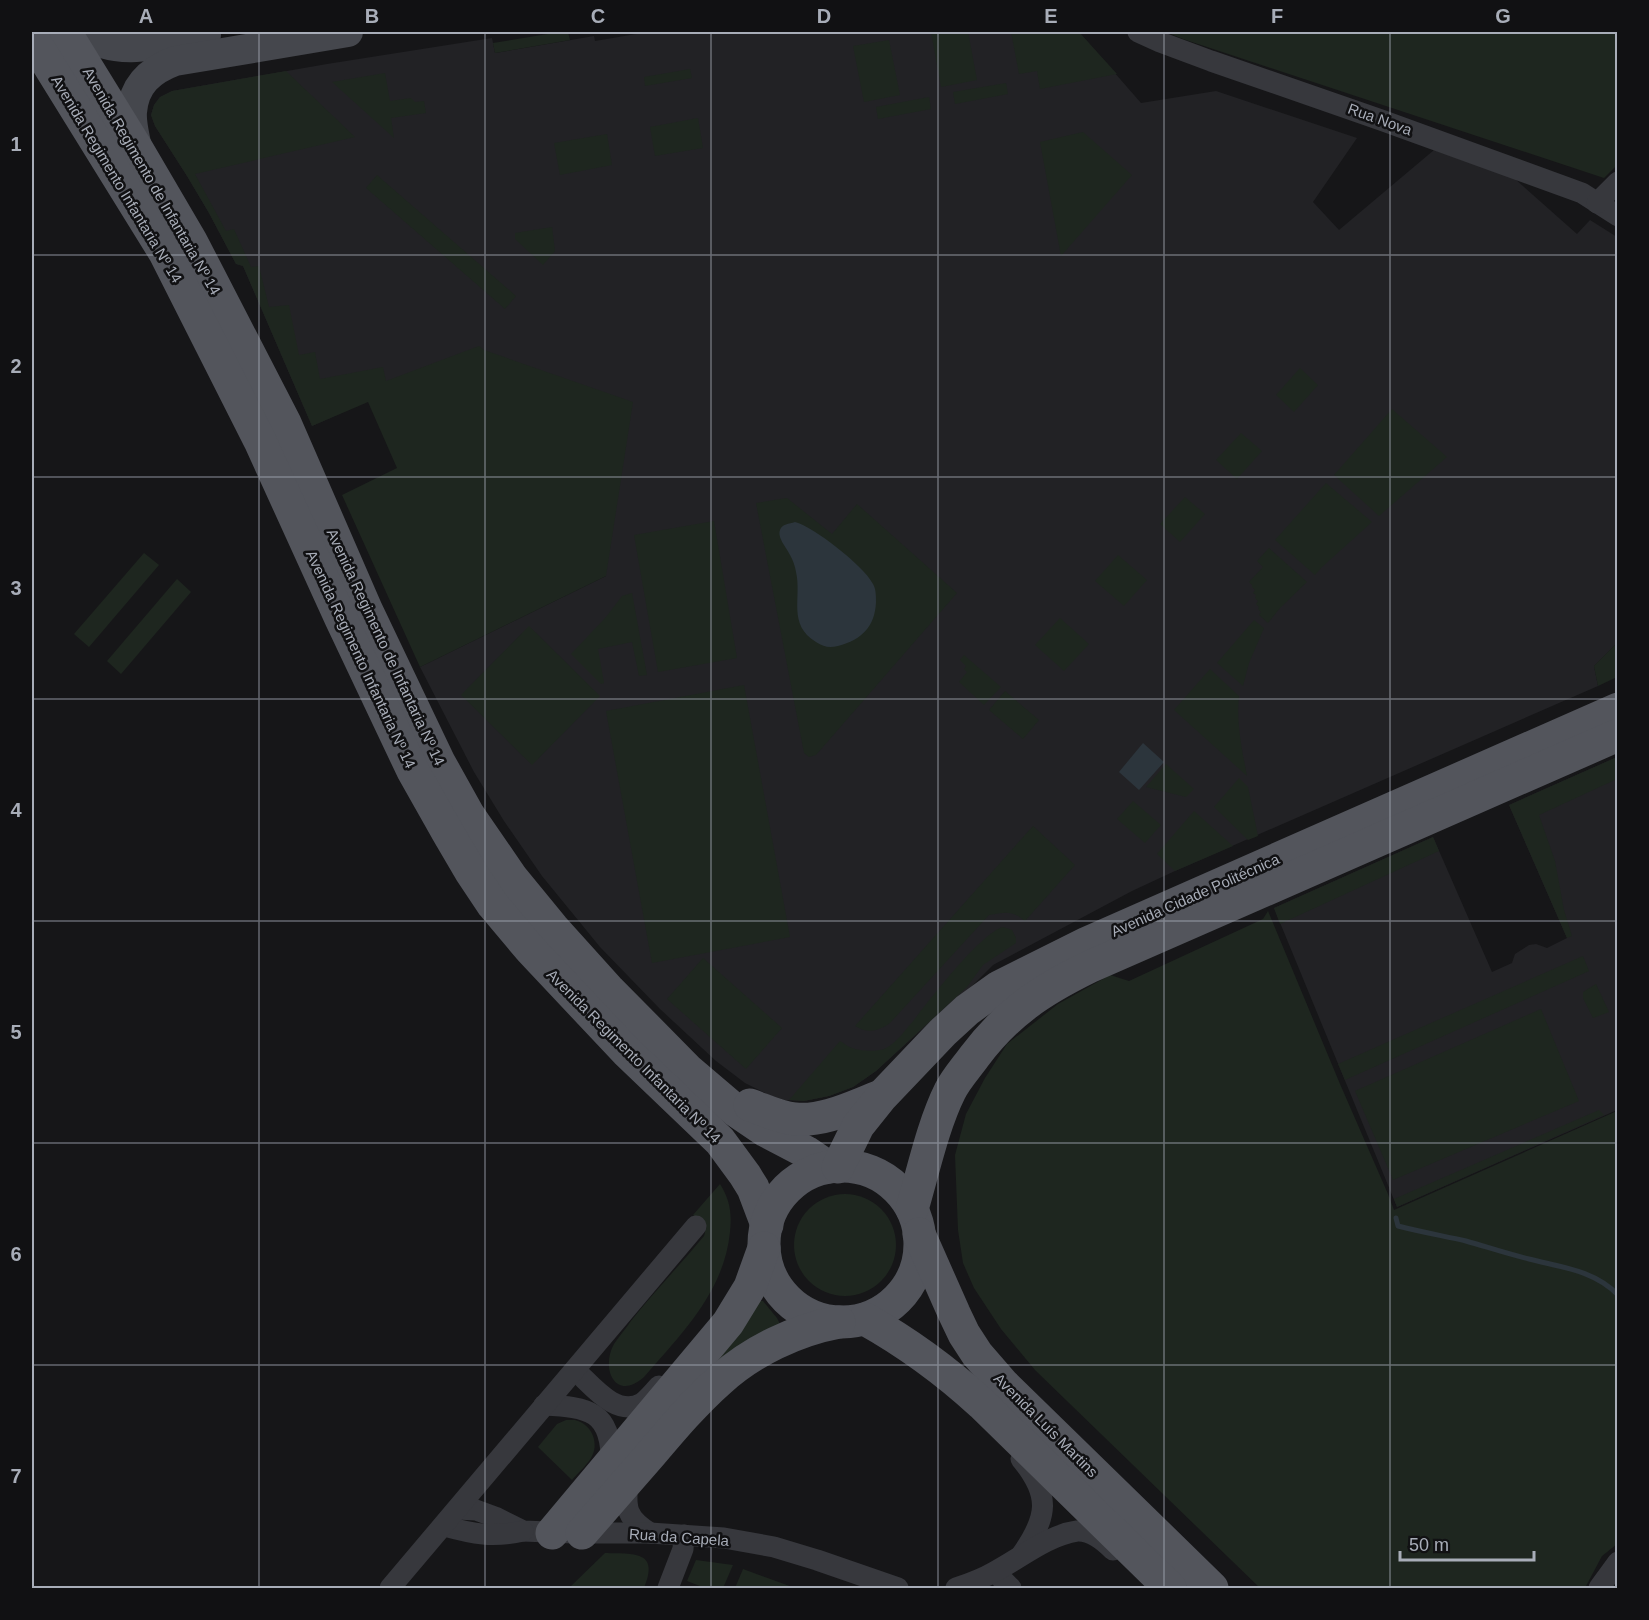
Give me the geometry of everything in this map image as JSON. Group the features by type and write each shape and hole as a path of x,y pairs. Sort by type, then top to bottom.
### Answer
{"main road":[{"name":"Avenida Regimento de Infantaria Nº 14","path":"65,32 191,241 285,423 366,609 439,762 468,814 512,878 553,928 608,989 688,1070 735,1110 766,1131 833,1167"},
{"name":"Avenida Regimento Infantaria Nº 14","path":"32,39 165,253 260,441 413,771 465,862 493,905 530,949 626,1052 720,1141 753,1188 765,1236"},
{"name":"Avenida Cidade Politécnica","path":"833,1167 858,1126 882,1096 959,1017 999,987 1118,929 1617,709"},
{"name":"Avenida Cidade Politécnica","path":"916,1222 942,1109 951,1089 987,1040 1009,1017 1032,999 1055,984 1100,962 1617,735"},
{"path":"719,1097 738,1100 794,1119 827,1116 882,1096"},
{"path":"558,1532 619,1471 722,1378 749,1359 776,1343 819,1326 852,1320 889,1306 908,1286 918,1261 916,1222 897,1189 877,1174 853,1166 833,1167 807,1174 789,1187 774,1204 750,1287 740,1307 648,1419 619,1471"},
{"name":"Avenida Luís Martins","path":"916,1222 954,1313 977,1354 1004,1384 1212,1588"},
{"path":"765,1236 768,1270 779,1291 795,1307 816,1318 852,1320"},
{"name":"Avenida Luís Martins","path":"852,1320 901,1340 929,1359 982,1404 1170,1588"}],"street":[{"path":"82,32 94,40 118,47 139,38 227,32"},
{"path":"137,149 131,113 134,101 143,80 161,66 175,61 348,32"},
{"name":"Rua Nova","path":"1138,32 1211,61 1582,193 1617,216"},
{"path":"1597,203 1617,182"},
{"path":"390,1588 696,1226"},
{"path":"575,1370 609,1401 630,1407 643,1402 679,1364 693,1353 708,1347"},
{"path":"982,1404 986,1424 1022,1460 1038,1480 1043,1502 1040,1521 1035,1536 1022,1554"},
{"path":"544,1405 582,1409 592,1412 601,1419 608,1432 628,1511 632,1519 650,1533"},
{"path":"444,1526 486,1535 558,1532 576,1522 641,1445 648,1419"},
{"name":"Rua da Capela","path":"458,1509 476,1510 495,1517 558,1532 650,1533 724,1538 774,1547 898,1588"},
{"path":"956,1588 994,1572 1022,1554 1056,1538 1078,1531 1090,1533 1105,1542 1141,1576 1170,1588"},
{"path":"668,1588 682,1548 684,1535"},
{"path":"1599,1588 1617,1562"},
{"path":"994,1572 1011,1588"}],"shaded area":[{"path":"568,32 570,40 495,53 493,43"},
{"path":"648,32 1079,32 1141,103 1216,91 1357,138 1313,202 1339,230 1434,150 1514,178 1577,234 1590,220 1617,237 1617,643 1594,666 1598,686 1175,871 1132,891 993,965 876,1071 853,1087 829,1096 804,1101 784,1100 745,1083 716,1061 660,1009 600,947 542,876 474,772 420,667 606,576 483,350 312,426 243,266 236,264 209,213 155,126 151,115 160,97 172,91 327,64 492,38 495,53 594,36 595,41"},
{"path":"931,32 968,32 977,80 941,87"},
{"path":"1011,32 1079,32 1117,74 1040,89 1037,71 1019,74"},
{"path":"1166,32 1617,32 1617,165 1604,178"},
{"path":"889,40 900,95 864,102 853,46"},
{"path":"690,69 692,78 645,86 644,77"},
{"path":"286,71 355,137 195,174 226,231 234,229 251,267 259,266 269,307 289,305 299,355 315,352 320,379 383,367 386,381 479,346 484,350 633,402 606,576 420,667 342,495 397,468 368,402 312,426 243,266 236,264 209,213 155,126 151,115 160,97 172,91"},
{"path":"385,73 390,101 411,98 415,102 424,101 426,113 391,118 394,138 332,82"},
{"path":"1006,83 1008,94 955,104 953,92"},
{"path":"929,97 931,109 878,119 876,107"},
{"path":"698,118 703,148 655,156 650,127"},
{"path":"1083,132 1132,175 1061,256 1040,142"},
{"path":"607,134 612,165 560,175 554,143"},
{"path":"377,175 516,296 505,309 366,188"},
{"path":"552,227 555,251 543,265 515,239 515,233"},
{"path":"1300,368 1318,385 1294,412 1276,395"},
{"path":"1392,409 1447,457 1379,516 1334,475"},
{"path":"1241,433 1262,451 1237,479 1216,460"},
{"path":"1326,483 1372,522 1315,575 1275,540"},
{"path":"1185,497 1205,514 1180,542 1160,524"},
{"path":"787,498 832,534 857,504 957,593 816,755 809,757 804,753 756,503"},
{"path":"714,521 737,658 658,672 634,535"},
{"path":"795,522 814,531 838,548 860,567 874,586 876,602 873,618 866,631 854,640 827,647 816,642 801,627 797,610 795,568 779,533 782,526"},
{"path":"1269,548 1307,582 1268,623 1259,615 1261,612 1256,604 1258,601 1253,593 1255,590 1249,582 1263,567 1257,561"},
{"path":"144,553 159,565 89,647 74,634"},
{"path":"1118,555 1147,580 1124,606 1095,581"},
{"path":"177,579 191,592 121,674 107,661"},
{"path":"632,593 647,675 639,676 632,642 598,649 604,683 601,684 571,654 606,617 622,596"},
{"path":"1060,618 1089,644 1064,671 1035,645"},
{"path":"1254,620 1264,628 1249,663 1243,686 1217,663"},
{"path":"529,626 600,696 532,765 461,695"},
{"path":"1617,643 1617,677 1598,686 1594,666"},
{"path":"964,655 1001,687 984,705 959,682 967,672 964,669 966,666 960,660"},
{"path":"1210,669 1239,696 1241,746 1247,776 1174,710"},
{"path":"744,685 790,937 652,963 606,711"},
{"path":"1005,691 1039,720 1023,739 989,710"},
{"path":"1143,743 1164,762 1139,790 1119,772"},
{"path":"1617,757 1617,1110 1397,1207 1274,908 1433,837 1492,972 1512,963 1515,954 1529,945 1536,944 1547,948 1567,938 1509,805"},
{"path":"1617,757 1617,779 1539,815 1555,861 1564,910 1572,936 1567,938 1509,805"},
{"path":"1166,764 1194,789 1186,797 1146,787"},
{"path":"1239,778 1248,787 1258,836 1248,840 1214,807"},
{"path":"1133,801 1161,825 1145,843 1117,819"},
{"path":"1194,811 1233,846 1175,871 1157,854"},
{"path":"1033,826 1075,865 1025,921 1008,913 989,915 890,1023 873,1030 864,1030 855,1026"},
{"path":"1433,837 1439,851 1280,924 1274,908"},
{"path":"1268,911 1394,1210 1617,1111 1617,1544 1602,1556 1585,1588 1260,1588 1035,1370 1001,1329 974,1288 963,1263 958,1230 955,1155 966,1114 1007,1044 1058,1004 1110,975 1129,981 1263,919"},
{"path":"1003,927 1012,930 1016,943 983,965 967,987 876,1071 853,1087 829,1096 804,1101 789,1100 840,1041 850,1047 868,1051 884,1049 892,1044 969,954 982,941"},
{"path":"1583,956 1589,971 1345,1080 1338,1064"},
{"path":"703,958 782,1028 746,1069 667,999"},
{"path":"1596,984 1609,1012 1593,1018 1583,998 1583,992"},
{"path":"1541,1009 1579,1101 1393,1180 1355,1091"},
{"path":"1599,1110 1604,1115 1397,1207 1394,1199"},
{"path":"720,1184 730,1207 730,1232 726,1254 710,1293 686,1328 644,1377 634,1384 626,1386 619,1384 610,1372 610,1354 614,1344 704,1236 704,1227 693,1215"},
{"path":"845,1194 864,1198 881,1209 892,1226 896,1245 892,1264 881,1281 864,1292 845,1296 826,1292 809,1281 798,1264 794,1245 798,1226 809,1209 826,1198"},
{"path":"759,1301 763,1301 780,1324 655,1425"},
{"path":"566,1420 575,1420 586,1426 593,1435 595,1447 591,1458 572,1480 538,1447 557,1424"},
{"path":"605,1553 634,1554 646,1560 649,1567 644,1588 569,1588"},
{"path":"696,1560 733,1565 723,1588 705,1588 687,1581"},
{"path":"743,1569 795,1588 735,1588"}],"waterway":[{"path":"1396,1218 1398,1226 1466,1241 1576,1271 1598,1280 1618,1295"}]}
